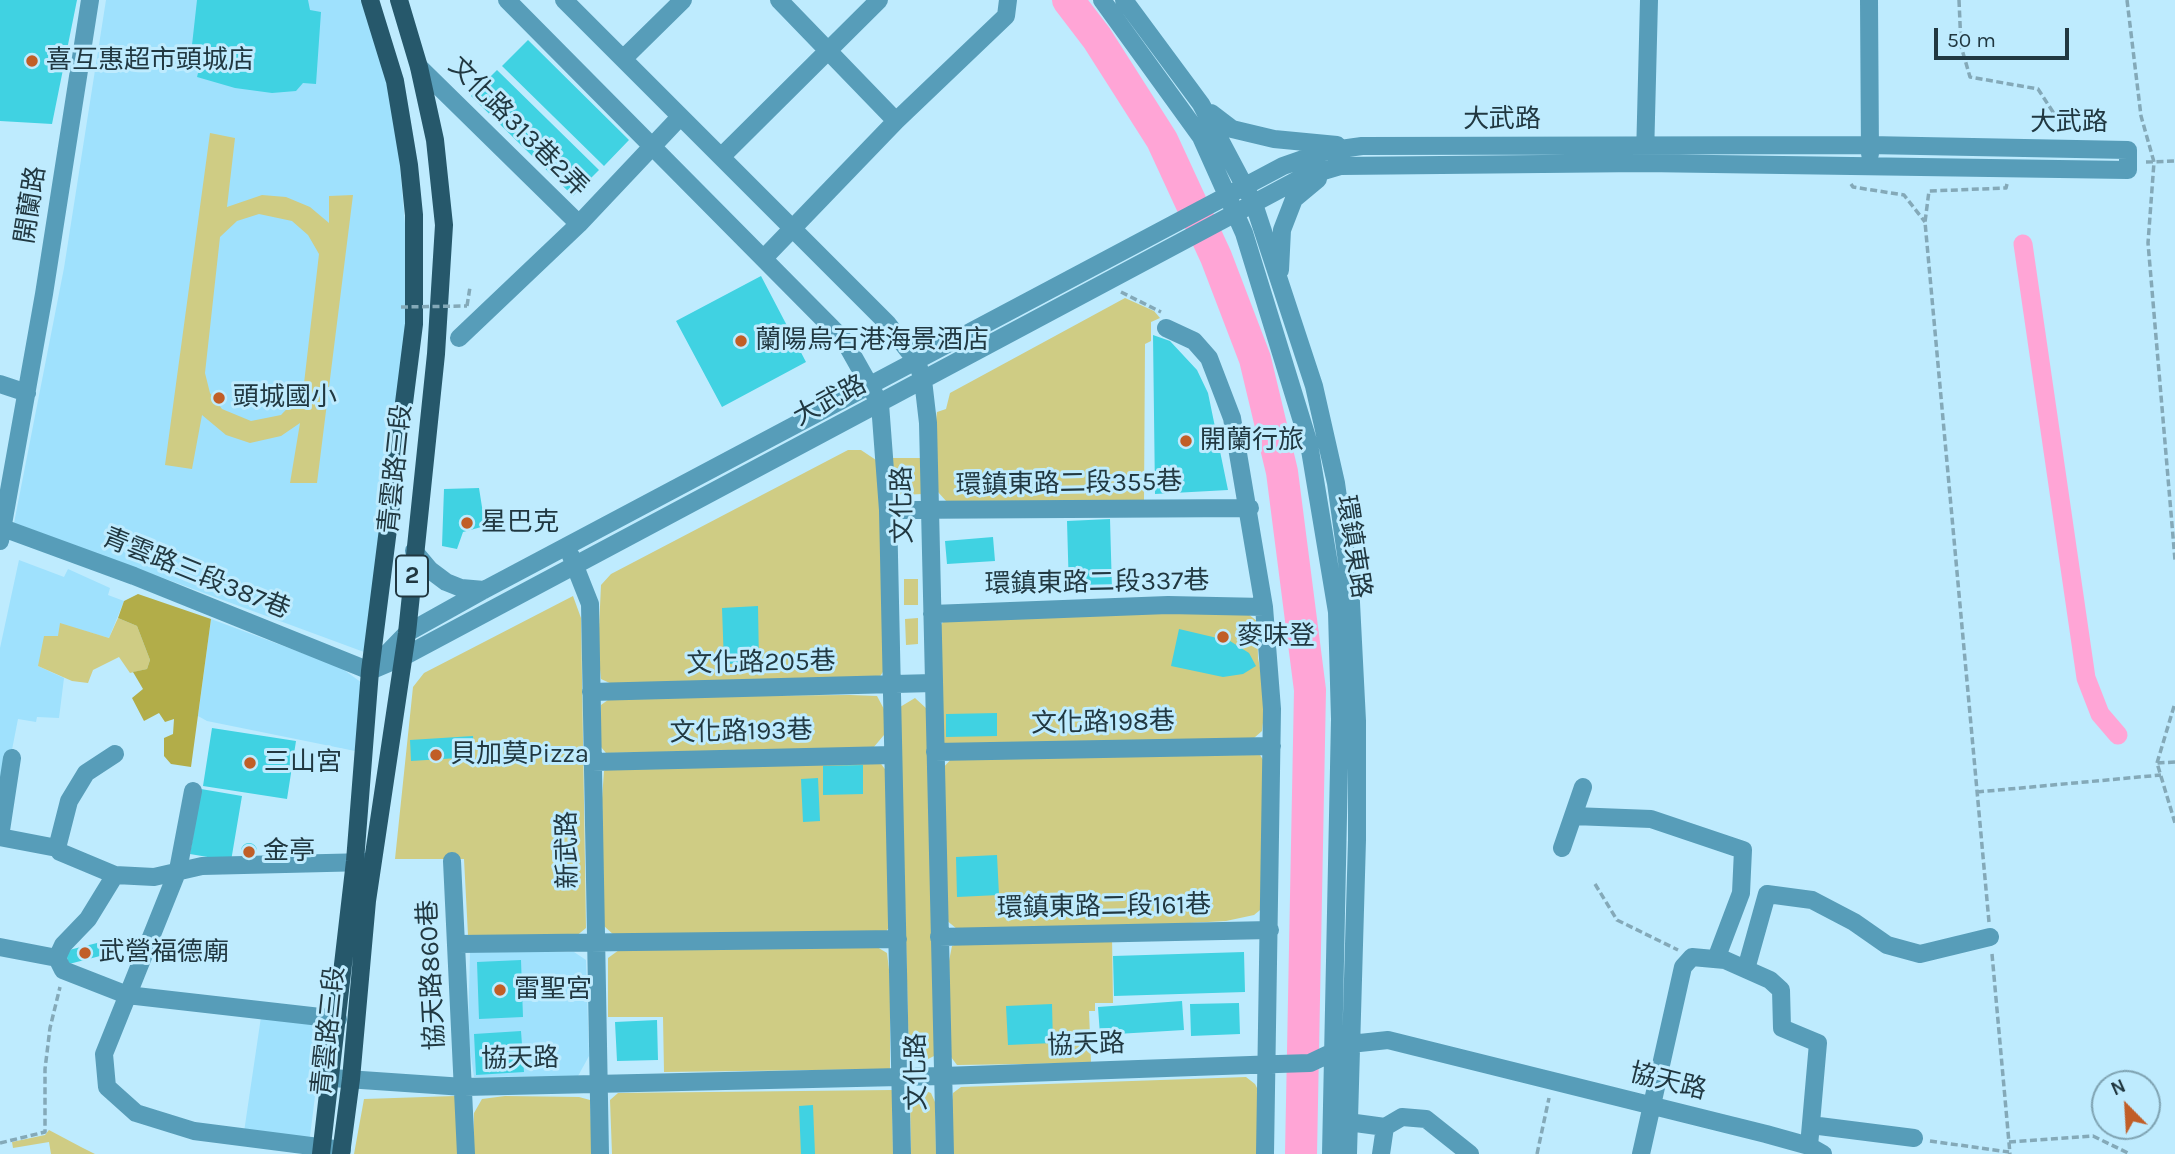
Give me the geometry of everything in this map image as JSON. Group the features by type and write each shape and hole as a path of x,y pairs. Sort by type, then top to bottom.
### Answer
{"main road":[{"name":"青雲路三段","path":"321,1152 332,1078 355,860 370,671 414,324 414,215 403,123 389,59 370,0"},
{"name":"青雲路三段","path":"341,1152 351,1079 367,901 407,633 436,354 444,225 435,140 419,67 399,0"},
{"path":"416,265 441,270"}],"street":[{"name":"開蘭路","path":"1,532 27,393 90,0"},
{"path":"507,0 844,340 880,404 888,510 902,1154"},
{"name":"文化路","path":"564,0 887,323 917,362 923,380 930,511 945,1154"},
{"path":"623,59 683,0"},
{"path":"779,0 896,121"},
{"path":"721,157 879,0"},
{"path":"764,258 794,230 896,121 1006,16 1008,0"},
{"name":"環鎮東路","path":"1102,0 1201,137 1219,199 1293,384 1309,444 1337,612 1340,719 1331,1154"},
{"name":"環鎮東路","path":"1124,0 1201,104 1254,204 1314,386 1336,483 1350,583 1357,721 1357,840 1348,1154"},
{"path":"1645,155 1649,0"},
{"path":"1869,0 1870,165"},
{"name":"文化路313巷2弄","path":"419,67 579,225"},
{"path":"1201,104 1232,129 1274,139 1362,146"},
{"path":"458,338 579,225 655,147 680,117"},
{"name":"大武路","path":"370,671 403,657 1303,177 1340,166 1645,155 1869,145 2128,150 2128,170 1870,165 1645,155 1362,146 1326,151 1283,166 1245,185 917,362 484,590 407,633 370,671"},
{"path":"1279,280 1282,230 1294,199 1316,180 1340,166"},
{"path":"1166,328 1194,341 1209,358 1232,418 1250,508 1264,607 1272,746 1272,1065 1265,1154"},
{"path":"0,384 27,393"},
{"name":"環鎮東路二段355巷","path":"888,510 1250,508"},
{"name":"青雲路三段387巷","path":"1,532 134,576 370,671"},
{"name":"新武路","path":"567,548 590,604 600,1154"},
{"path":"414,551 430,570 446,582 461,588 484,590"},
{"name":"環鎮東路二段337巷","path":"932,614 1168,605 1264,607"},
{"name":"文化路205巷","path":"591,692 933,683"},
{"name":"文化路198巷","path":"935,752 1272,746"},
{"path":"57,848 69,801 86,773 115,754"},
{"name":"文化路193巷","path":"592,762 892,755"},
{"path":"12,758 0,837 57,848 115,875 153,877 202,866 355,860 374,863"},
{"path":"1562,848 1583,787"},
{"path":"194,791 178,870 104,1054 107,1087 136,1113 194,1131 321,1152 341,1152"},
{"path":"1573,816 1651,819 1743,850 1741,893 1716,959"},
{"name":"協天路860巷","path":"452,861 466,1154"},
{"path":"60,964 63,945 88,919 115,875"},
{"path":"1746,969 1767,894 1812,900 1854,922 1887,945 1920,954 1990,937"},
{"name":"環鎮東路二段161巷","path":"939,937 1270,930"},
{"path":"458,944 898,939"},
{"path":"0,947 60,964 127,995 338,1019"},
{"path":"1641,1154 1683,967 1692,957 1716,959 1770,980 1781,990 1782,1028 1818,1043 1811,1125 1816,1150"},
{"name":"協天路","path":"332,1078 464,1087 1272,1065 1310,1063 1350,1044 1388,1040 1653,1105 1816,1150"},
{"path":"1348,1122 1385,1127 1402,1117 1426,1118 1470,1154"},
{"path":"1811,1125 1914,1138"},
{"path":"1381,1154 1385,1127"}],"path":[{"path":"1959,0 1961,46 1970,77 2038,89 2053,112 2018,149"},
{"path":"2127,0 2141,116 2154,162 2148,243 2175,560"},
{"path":"2128,162 2175,161"},
{"path":"1843,164 1846,177 1853,187 1905,195 1925,222"},
{"path":"1914,1138 2010,1153 1925,222 1929,191 2006,188 2009,167"},
{"path":"1103,284 1160,311 1166,328"},
{"path":"401,307 467,306 470,287"},
{"path":"2175,703 2157,763 2175,823"},
{"path":"2157,763 2175,762"},
{"path":"1977,792 2161,775"},
{"path":"1595,884 1617,920 1692,957"},
{"path":"0,1143 46,1132 45,1069 60,964"},
{"path":"1537,1154 1553,1082"},
{"path":"2010,1142 2093,1136 2130,1154"}],"shaded area":[{"name":"頭城國小","path":"106,0 363,0 387,76 397,132 410,281 390,465 364,652 14,523 64,268"},
{"path":"210,133 235,138 227,207 262,195 286,197 310,207 329,223 329,196 353,195 317,483 290,483 300,423 281,436 250,443 226,435 202,415 192,469 165,465","holes":["259,214 292,221 308,235 319,254 303,392 281,415 251,421 222,409 210,393 205,373 220,237 237,221"]},
{"path":"1125,298 1154,311 1160,318 1151,322 1151,341 1145,344 1144,500 947,502 938,492 936,420 937,412 946,409 950,393"},
{"path":"848,450 861,450 876,460 879,472 886,667 879,678 614,685 601,679 598,650 601,585 611,574"},
{"path":"893,458 923,458 923,494 901,495 894,491"},
{"path":"19,560 64,577 68,569 110,588 108,595 124,601 109,638 60,624 59,636 38,666 64,678 59,718 37,717 36,722 18,719 0,811 0,648"},
{"path":"904,579 918,579 918,605 904,605"},
{"path":"138,594 211,619 191,767 171,764 164,756 164,738 173,734 174,719 165,722 159,713 144,721 132,698 143,689 133,672 147,669 150,660 137,626 118,618 124,601"},
{"path":"573,596 581,618 586,928 575,937 468,935 464,859 395,859 413,687 424,673"},
{"path":"1244,611 1257,621 1258,658 1266,697 1262,731 1254,738 944,747 936,633 943,622 1138,612 1166,614"},
{"path":"118,618 137,626 150,660 147,669 130,673 119,657 93,670 88,683 72,681 38,666 44,636 58,636 60,623 109,638"},
{"path":"918,618 918,644 906,645 905,619"},
{"path":"211,619 340,667 362,683 355,751 207,721 198,716"},
{"path":"877,696 885,711 884,735 873,748 606,753 601,747 601,705 612,697"},
{"path":"915,698 927,709 935,1041 934,1056 922,1062 909,1059 900,707"},
{"path":"1260,755 1265,763 1265,906 1254,915 1226,921 1097,928 957,929 945,919 941,770 954,756"},
{"path":"879,761 887,772 891,925 884,934 615,936 604,926 602,799 604,771 610,767"},
{"path":"1112,937 1113,1003 1095,1003 1095,1011 1089,1011 1091,1063 957,1065 951,1057 949,961 952,946 963,942"},
{"path":"877,947 887,953 890,978 890,1069 664,1072 663,1017 608,1017 608,958 619,950"},
{"path":"470,952 574,952 586,960 589,1056 578,1076 474,1077 468,1035"},
{"path":"261,1017 324,1025 309,1144 244,1132"},
{"path":"1246,1077 1255,1084 1259,1092 1259,1154 952,1154 953,1093 961,1087"},
{"path":"892,1090 893,1154 612,1154 610,1100 618,1093"},
{"path":"923,1090 931,1093 935,1102 936,1154 911,1154 910,1098"},
{"path":"455,1096 458,1154 354,1154 364,1099"},
{"path":"505,1096 579,1097 590,1100 592,1154 473,1154 474,1113 482,1099"},
{"path":"49,1130 95,1154 51,1154 49,1142 13,1148 12,1142 45,1135"}],"building":[{"name":"喜互惠超市頭城店","path":"0,0 77,0 52,124 0,121"},
{"path":"197,0 308,0 310,10 321,12 316,84 303,83 296,91 272,93 235,88 197,77 200,65 190,63"},
{"path":"528,40 629,140 604,166 502,66"},
{"path":"497,70 599,170 573,196 471,96"},
{"name":"蘭陽烏石港海景酒店","path":"761,276 806,362 722,407 676,321"},
{"name":"開蘭行旅","path":"1153,335 1170,341 1197,370 1208,393 1228,490 1155,494"},
{"path":"479,488 485,526 463,532 457,549 442,546 444,489"},
{"path":"1110,519 1112,590 1069,591 1067,521"},
{"path":"993,537 995,561 947,564 945,541"},
{"path":"758,606 759,663 724,664 722,608"},
{"path":"1179,629 1230,641 1249,653 1256,666 1243,674 1223,677 1171,666"},
{"path":"997,713 997,736 946,737 946,714"},
{"name":"三山宮","path":"212,728 296,741 287,799 203,786"},
{"path":"473,736 474,757 411,761 410,740"},
{"path":"863,765 863,794 823,795 823,766"},
{"path":"818,778 820,821 803,822 801,779"},
{"path":"201,789 242,796 231,861 190,854"},
{"name":"金亭","path":"249,843 255,845 255,857 249,859 243,857 241,851 243,845"},
{"path":"997,855 999,895 957,897 956,857"},
{"name":"武營福德廟","path":"101,942 104,955 69,964 65,951"},
{"path":"1244,952 1245,992 1114,996 1113,956"},
{"name":"雷聖宮","path":"521,960 523,1017 479,1019 477,962"},
{"path":"1182,1001 1184,1030 1100,1035 1098,1007"},
{"path":"1239,1003 1240,1034 1191,1036 1190,1004"},
{"path":"1052,1004 1053,1043 1008,1045 1006,1006"},
{"path":"657,1020 658,1060 617,1061 615,1022"},
{"path":"521,1031 524,1072 476,1075 474,1034"},
{"path":"813,1105 815,1154 801,1154 799,1106"}],"waterway":[{"path":"1068,0 1097,38 1162,140 1216,257 1255,359 1282,472 1310,690 1301,1154"},
{"path":"2023,244 2086,678 2100,714 2118,735"}],"place":[{"name":"喜互惠超市頭城店","path":"32,61"},
{"name":"蘭陽烏石港海景酒店","path":"741,341"},
{"name":"頭城國小","path":"219,398"},
{"name":"開蘭行旅","path":"1186,441"},
{"name":"星巴克","path":"467,523"},
{"name":"麥味登","path":"1223,637"},
{"name":"貝加莫Pizza","path":"436,755"},
{"name":"三山宮","path":"250,763"},
{"name":"金亭","path":"249,852"},
{"name":"武營福德廟","path":"85,953"},
{"name":"雷聖宮","path":"500,990"}]}
